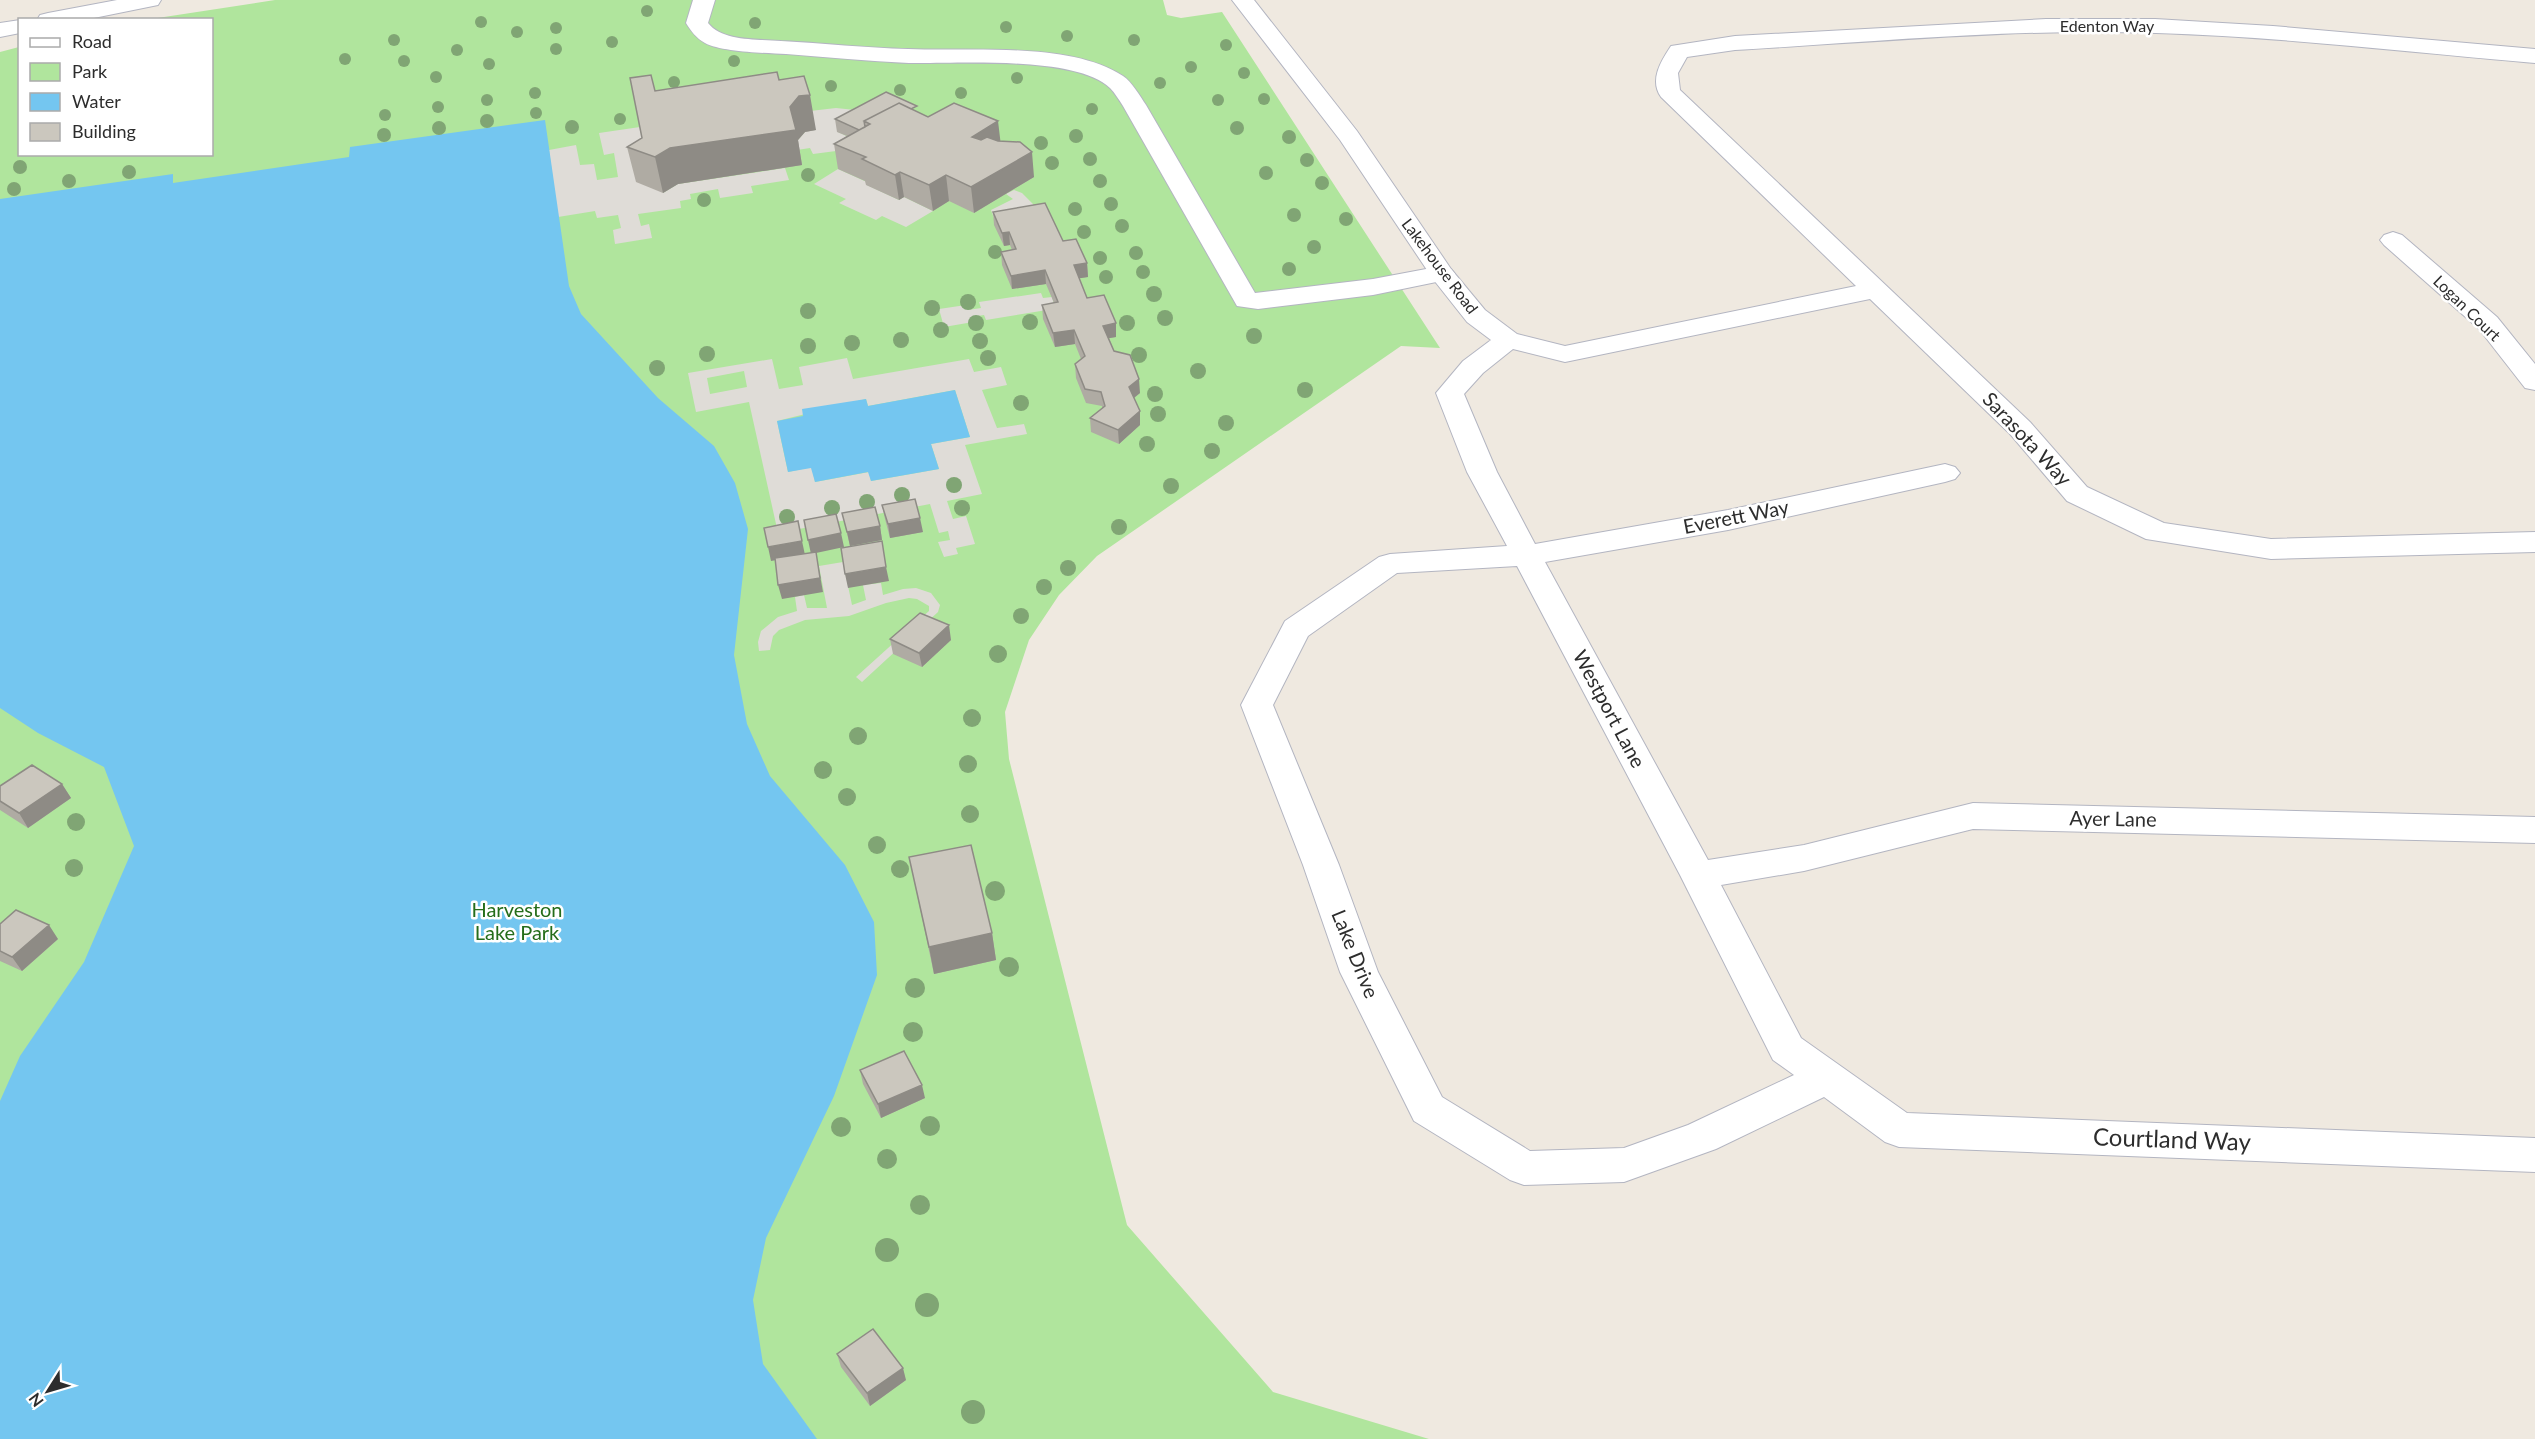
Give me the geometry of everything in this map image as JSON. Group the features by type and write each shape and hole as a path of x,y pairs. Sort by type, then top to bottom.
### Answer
{"street":[{"path":"58,18 150,0"},
{"path":"704,0 697,23 714,39 749,45 908,56 1035,58 1059,61 1094,71 1117,82 1134,105 1246,300 1258,301 1361,289 1442,274"},
{"name":"Lakehouse Road","path":"1243,0 1349,136 1442,274 1476,316 1508,340 1565,354 1874,290"},
{"path":"0,30 18,26"},
{"name":"Edenton Way","path":"1679,51 1735,43 2046,26 2155,26 2273,33 2535,56"},
{"name":"Sarasota Way","path":"1679,51 1667,73 1670,92 1703,121 1874,290 2020,428 2077,494 2157,532 2271,549 2535,542"},
{"name":"Logan Court","path":"2393,240 2488,323 2535,382"},
{"name":"Westport Lane","path":"1508,340 1473,367 1450,393 1482,472 1698,875 1787,1049 1826,1077"},
{"name":"Everett Way","path":"1527,555 1728,520 1945,473"},
{"name":"Lake Drive","path":"1527,555 1390,564 1296,629 1257,705 1322,865 1359,972 1428,1109 1524,1168 1624,1165 1702,1137 1826,1077"},
{"name":"Ayer Lane","path":"1698,875 1804,858 1973,816 2535,830"},
{"name":"Courtland Way","path":"1826,1077 1899,1130 2535,1155"}],"green space":[{"name":"Harveston Lake Park","path":"275,0 1163,0 1167,15 1181,18 1222,12 1440,348 1401,346 1097,556 1059,595 1029,640 1005,712 1009,759 1127,1225 1273,1392 1429,1439 0,1439 0,52 18,47 18,156 213,156 213,18 158,18"}],"shaded area":[{"path":"836,108 855,110 838,132 874,149 861,156 836,151 813,154 810,148 797,150 796,142 805,132 810,111"},
{"path":"640,127 663,193 678,184 785,168 789,180 751,186 753,193 720,198 718,189 690,194 691,199 680,201 681,208 638,214 641,226 649,224 652,238 615,244 613,230 621,228 618,215 597,218 595,211 558,217 549,150 576,145 580,165 594,164 597,180 618,177 614,153 604,155 599,133"},
{"path":"838,169 899,200 904,197 933,211 906,227 882,216 876,220 839,203 846,199 814,184"},
{"path":"1014,190 1022,193 1033,204 1038,218 994,218 991,210 1013,199 1006,194"},
{"path":"1041,293 1043,298 1052,297 1054,304 1047,310 986,320 984,315 971,317 973,322 944,327 939,309 966,305 968,310 981,308 979,302"},
{"path":"847,358 853,379 969,359 974,372 1001,367 1007,385 982,390 997,428 1024,424 1027,434 965,445 982,494 947,501 953,519 966,516 975,544 956,548 958,554 944,557 938,542 950,540 948,531 939,533 930,504 778,533 749,402 696,412 688,373 772,359 779,389 803,385 799,367","holes":["744,371 747,387 710,394 707,378","955,390 970,437 931,444 939,469 871,481 869,472 815,482 812,467 788,472 777,421 866,399 868,406"]},
{"path":"843,562 852,605 866,600 863,585 881,583 883,595 916,588 931,593 940,605 938,612 862,682 856,677 929,611 929,606 917,599 909,598 886,603 849,616 805,620 779,630 773,636 770,650 759,651 758,642 761,631 778,617 797,611 795,597 804,595 807,608 827,608 819,566"}],"water":[{"path":"545,120 569,286 581,314 658,398 714,446 735,483 748,529 734,655 747,724 770,776 845,865 874,922 877,975 834,1096 766,1238 753,1300 763,1364 817,1439 0,1439 0,1101 20,1056 84,962 134,846 104,767 38,733 0,708 0,199 173,174 173,183 349,157 350,147"},
{"path":"955,390 970,437 931,444 939,469 871,481 868,472 815,482 811,468 788,472 777,421 803,416 802,409 866,399 868,406"}],"building":[{"path":"777,72 779,80 804,76 810,95 799,96 790,107 796,130 670,148 655,157 627,147 642,138 630,78 651,75 655,91"},
{"path":"886,92 917,106 911,109 899,103 864,121 865,127 859,130 835,119"},
{"path":"899,103 928,117 954,103 998,121 972,137 981,140 987,137 998,141 1020,142 1032,152 971,187 946,175 929,185 900,172 895,175 862,159 866,157 834,144 870,124 864,121"},
{"path":"1045,203 1063,241 1076,239 1087,263 1074,265 1087,298 1104,295 1116,323 1103,326 1114,351 1130,355 1139,379 1129,387 1140,411 1118,430 1090,418 1105,406 1101,392 1085,389 1075,364 1085,356 1074,330 1053,333 1042,305 1058,302 1045,270 1011,276 1001,252 1016,249 1009,232 1002,233 993,212"},
{"path":"915,499 920,518 888,524 882,505"},
{"path":"875,507 880,526 847,532 842,513"},
{"path":"836,514 841,533 808,540 804,520"},
{"path":"798,521 802,541 768,547 764,528"},
{"path":"882,541 886,567 845,574 841,548"},
{"path":"816,552 820,578 778,585 775,558"},
{"path":"920,613 949,625 919,653 890,639"},
{"path":"32,765 62,784 19,813 0,801 0,786"},
{"path":"971,845 992,933 929,947 909,857"},
{"path":"16,910 49,925 12,957 0,951 0,924"},
{"path":"904,1051 922,1085 878,1104 860,1070"},
{"path":"873,1329 903,1368 867,1393 837,1354"}]}
